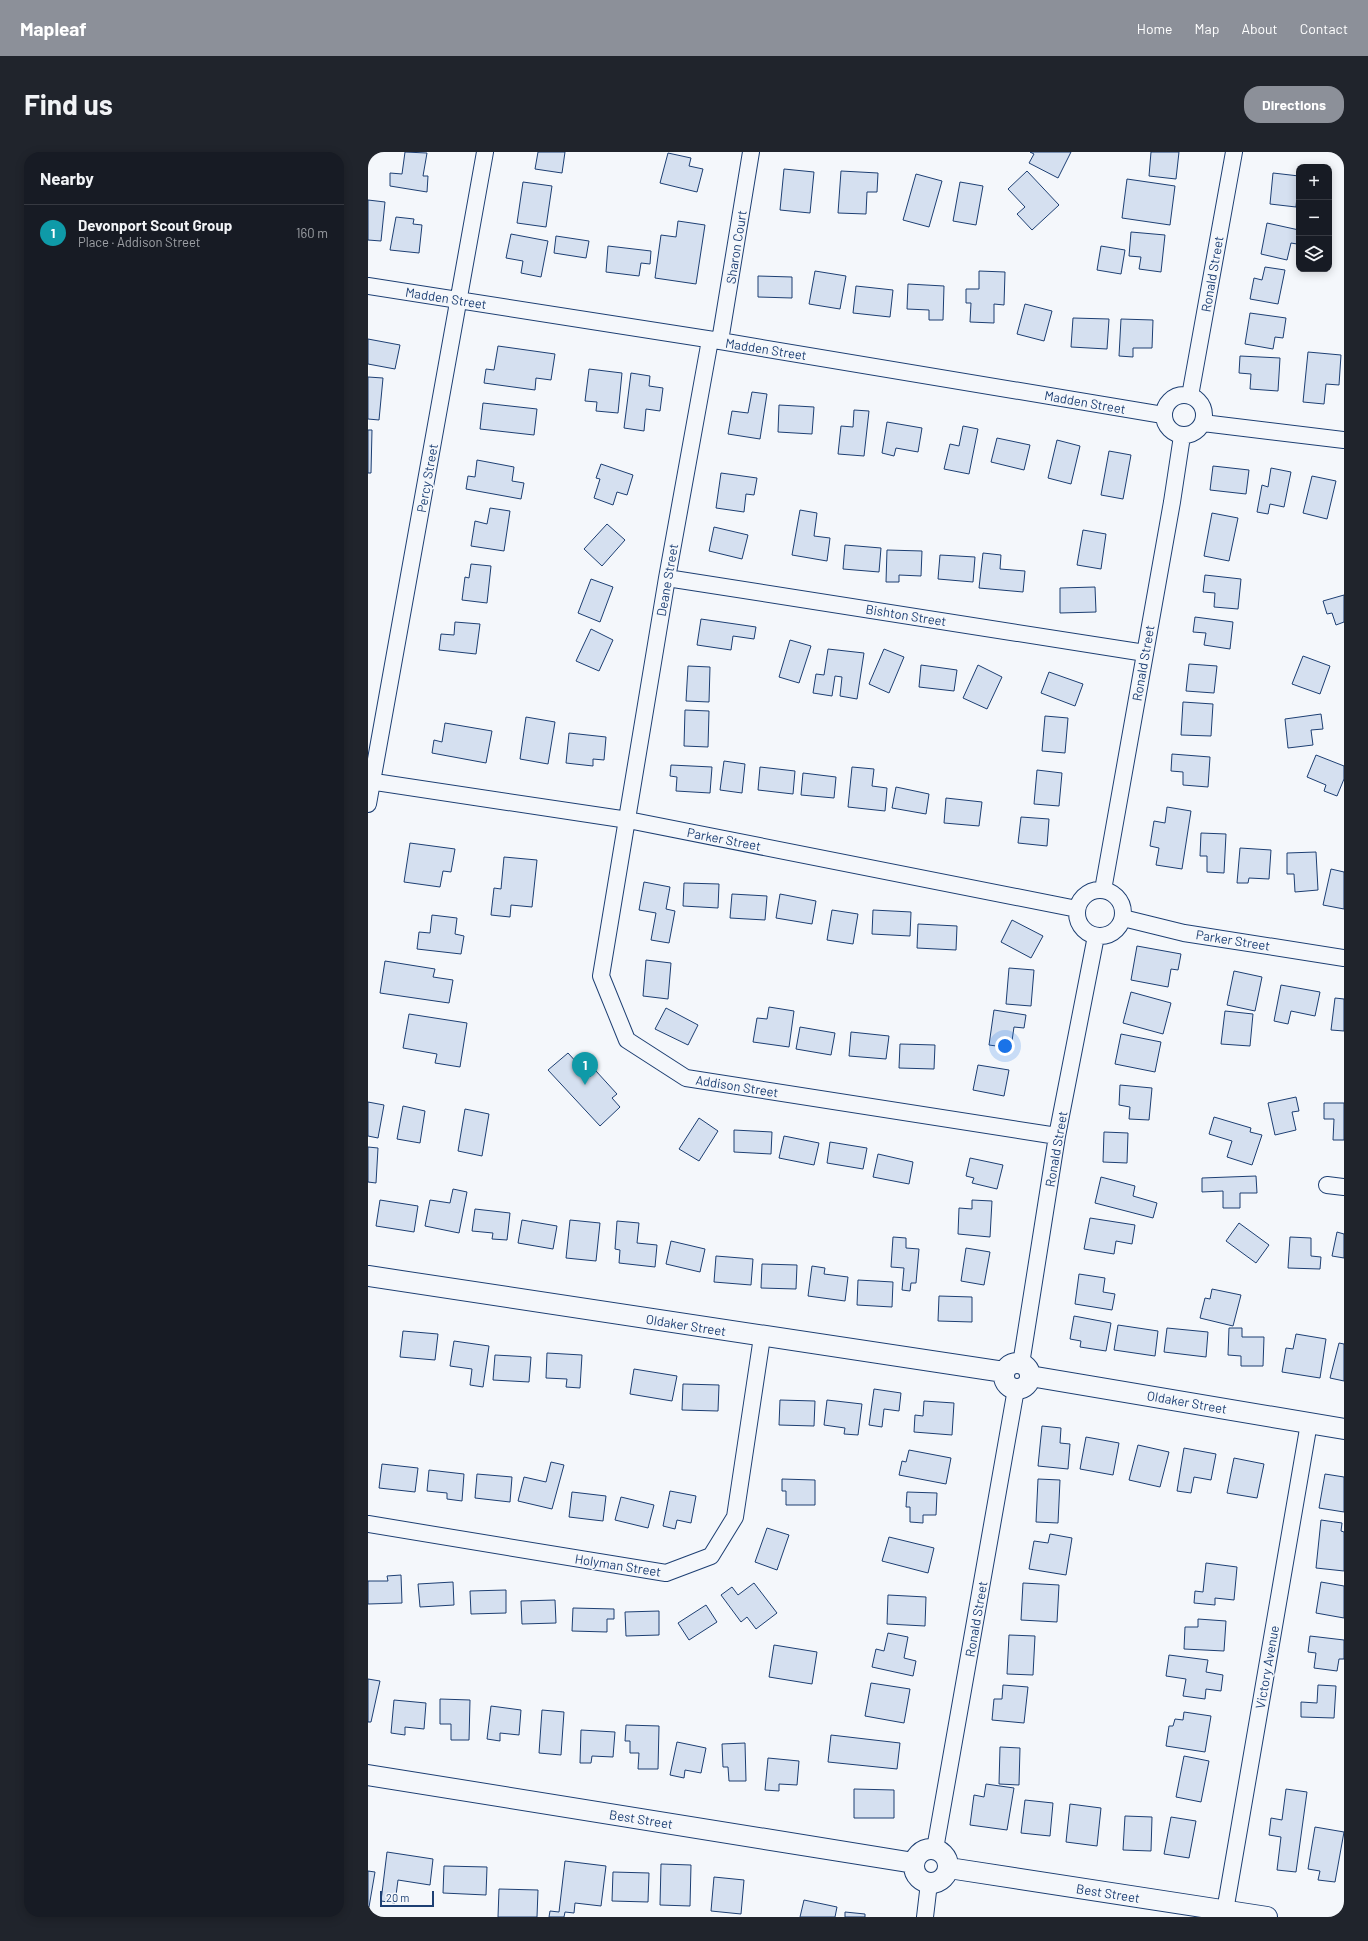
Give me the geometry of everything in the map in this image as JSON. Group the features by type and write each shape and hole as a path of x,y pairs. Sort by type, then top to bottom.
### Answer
{"street":[{"name":"Percy Street","path":"368,804 370,781 485,152"},
{"name":"Sharon Court","path":"715,341 751,152"},
{"name":"Ronald Street","path":"1190,396 1234,152"},
{"name":"Madden Street","path":"368,286 715,341 1163,415"},
{"name":"Deane Street","path":"628,820 668,578 715,341"},
{"path":"1185,394 1195,398 1203,406 1204,412 1203,423 1194,433 1182,436 1171,431 1164,421 1163,415 1166,404 1174,397 1185,394"},
{"path":"1203,423 1344,440"},
{"name":"Ronald Street","path":"1103,890 1182,436"},
{"name":"Bishton Street","path":"668,578 1145,653"},
{"name":"Parker Street","path":"370,781 628,820 1077,909"},
{"name":"Addison Street","path":"628,820 601,976 627,1040 686,1078 1057,1136"},
{"path":"1096,890 1103,890 1117,897 1121,903 1123,918 1116,930 1110,934 1096,936 1083,929 1079,923 1077,909 1084,896 1096,890"},
{"name":"Parker Street","path":"1123,918 1184,932 1344,958"},
{"name":"Ronald Street","path":"1018,1371 1057,1136 1096,936"},
{"path":"1327,1184 1344,1187"},
{"name":"Oldaker Street","path":"368,1276 762,1337 1018,1371 1344,1429"},
{"name":"Holyman Street","path":"368,1524 666,1573 711,1556 735,1517 762,1337"},
{"path":"1016,1389 1024,1387 1028,1384 1018,1371"},
{"name":"Ronald Street","path":"935,1848 1016,1389"},
{"name":"Victory Avenue","path":"1225,1911 1309,1423"},
{"name":"Best Street","path":"368,1775 914,1863"},
{"path":"935,1848 946,1856 948,1868 944,1878 939,1881 929,1883 918,1876 914,1863 920,1853 925,1849 935,1848"},
{"name":"Best Street","path":"948,1868 1267,1917"},
{"path":"925,1917 929,1883"}],"building":[{"path":"405,152 427,153 423,176 428,176 427,192 390,186 390,173 402,174"},
{"path":"538,152 565,152 562,173 535,169"},
{"path":"1030,152 1071,152 1058,178 1029,163 1034,154"},
{"path":"1151,152 1179,152 1176,179 1149,176"},
{"path":"668,153 691,158 689,166 703,169 697,192 660,183"},
{"path":"784,169 814,172 810,213 780,210"},
{"path":"841,171 878,173 877,192 867,192 866,214 838,213"},
{"path":"1027,171 1059,205 1032,230 1017,214 1025,207 1008,189"},
{"path":"1273,173 1296,176 1296,207 1270,204"},
{"path":"916,174 942,181 929,227 903,220"},
{"path":"1127,179 1175,186 1170,225 1122,218"},
{"path":"523,182 552,186 546,227 517,223"},
{"path":"960,182 983,186 976,225 953,221"},
{"path":"368,200 385,202 381,241 368,240"},
{"path":"396,217 414,219 413,224 422,225 419,253 390,250"},
{"path":"678,221 705,225 696,284 655,278 661,235 676,237"},
{"path":"1267,223 1296,229 1296,244 1291,243 1287,260 1261,254"},
{"path":"1131,232 1165,235 1161,272 1139,269 1141,257 1129,256"},
{"path":"511,234 548,241 541,277 521,273 523,261 506,258"},
{"path":"556,236 589,241 586,258 554,253"},
{"path":"608,246 651,251 650,264 641,263 639,276 606,272"},
{"path":"1101,246 1125,250 1121,274 1097,270"},
{"path":"1265,267 1285,270 1278,304 1250,299 1254,278 1262,280"},
{"path":"815,271 846,276 840,309 809,304"},
{"path":"979,271 1005,272 1004,305 994,304 994,323 970,322 971,303 966,303 966,289 979,289"},
{"path":"758,276 792,277 792,298 758,297"},
{"path":"908,284 944,286 943,320 929,320 929,310 907,309"},
{"path":"856,286 893,290 890,317 853,313"},
{"path":"1025,304 1052,311 1044,341 1017,334"},
{"path":"1250,313 1286,318 1283,338 1275,337 1273,349 1245,344"},
{"path":"1073,318 1109,319 1107,349 1071,347"},
{"path":"1121,319 1153,320 1152,348 1133,348 1133,357 1119,356"},
{"path":"368,339 400,345 395,369 368,364"},
{"path":"498,346 555,354 551,380 536,378 535,390 484,383 486,369 494,370"},
{"path":"1308,352 1341,355 1339,385 1326,384 1324,404 1303,402"},
{"path":"1240,356 1280,358 1278,391 1250,389 1251,374 1239,373"},
{"path":"589,369 622,373 618,413 596,411 597,402 585,401"},
{"path":"631,373 650,376 649,386 663,388 660,411 646,409 644,431 624,428"},
{"path":"368,377 383,378 379,420 368,419"},
{"path":"752,392 767,394 760,439 728,434 732,411 748,413"},
{"path":"483,403 537,409 534,435 480,429"},
{"path":"779,405 814,407 812,434 778,432"},
{"path":"854,410 869,411 864,456 838,454 841,426 853,427"},
{"path":"887,422 922,428 918,452 896,448 894,456 882,453"},
{"path":"963,426 978,429 969,474 944,469 950,444 959,446"},
{"path":"368,430 372,430 371,473 368,473"},
{"path":"997,438 1030,445 1024,470 991,462"},
{"path":"1057,440 1080,446 1071,484 1048,478"},
{"path":"1109,451 1131,455 1123,499 1101,495"},
{"path":"477,460 514,467 512,481 524,483 521,499 466,489 468,476 475,477"},
{"path":"601,464 633,475 627,495 617,492 613,505 594,498 600,479 596,478"},
{"path":"1213,466 1249,470 1246,494 1210,490"},
{"path":"1271,468 1291,472 1284,507 1270,504 1268,514 1257,512 1262,485 1268,487"},
{"path":"721,473 757,478 754,495 746,494 744,512 716,508"},
{"path":"1312,476 1336,481 1327,519 1303,513"},
{"path":"490,508 510,511 504,551 471,546 475,521 487,524"},
{"path":"800,510 817,513 814,536 830,538 827,561 792,555"},
{"path":"1212,513 1238,518 1229,561 1204,556"},
{"path":"607,524 625,540 602,566 584,549"},
{"path":"714,527 748,535 742,559 709,551"},
{"path":"1083,530 1106,534 1101,569 1077,565"},
{"path":"845,545 881,548 879,572 843,569"},
{"path":"887,550 922,551 921,576 899,575 899,582 886,582"},
{"path":"983,553 1001,555 1000,569 1025,571 1023,592 979,588"},
{"path":"940,555 975,557 973,582 938,579"},
{"path":"471,564 491,566 487,603 462,600 465,577 469,578"},
{"path":"1205,575 1241,579 1238,609 1214,607 1215,593 1203,592"},
{"path":"591,579 613,587 600,622 578,613"},
{"path":"1095,587 1096,612 1060,613 1060,588"},
{"path":"1344,595 1344,622 1336,625 1332,613 1327,614 1323,601"},
{"path":"1195,617 1233,622 1230,649 1204,645 1206,633 1193,632"},
{"path":"701,619 756,627 754,639 733,636 731,650 697,645"},
{"path":"455,622 480,624 476,654 439,650 441,634 454,635"},
{"path":"591,629 613,640 599,671 576,661"},
{"path":"790,640 811,646 799,683 779,677"},
{"path":"828,649 864,653 857,699 840,696 842,677 835,676 832,696 813,693 816,674 824,675"},
{"path":"884,649 904,657 889,693 869,684"},
{"path":"1303,656 1330,666 1320,694 1292,684"},
{"path":"1189,664 1217,666 1214,693 1186,691"},
{"path":"921,665 957,670 954,691 919,687"},
{"path":"978,665 1002,677 987,709 963,698"},
{"path":"688,666 710,667 709,702 686,701"},
{"path":"1049,672 1083,684 1075,706 1041,693"},
{"path":"1183,702 1213,704 1211,736 1181,735"},
{"path":"685,710 709,711 708,747 684,746"},
{"path":"1321,714 1323,729 1311,730 1313,745 1288,748 1285,719"},
{"path":"1045,716 1068,718 1065,753 1042,751"},
{"path":"526,717 555,722 548,764 520,759"},
{"path":"445,723 492,731 486,763 432,753 434,740 442,742"},
{"path":"569,733 606,737 604,760 593,759 593,766 566,763"},
{"path":"1172,754 1210,757 1208,787 1183,785 1183,772 1171,771"},
{"path":"1316,755 1344,766 1344,779 1337,796 1324,791 1326,785 1307,777"},
{"path":"724,761 745,764 742,793 720,790"},
{"path":"671,765 712,767 710,793 676,791 677,777 670,776"},
{"path":"760,767 795,771 793,794 758,790"},
{"path":"852,767 874,769 872,786 887,788 885,811 848,807"},
{"path":"1037,770 1062,773 1059,806 1034,804"},
{"path":"803,773 836,777 834,798 801,795"},
{"path":"896,787 929,794 926,814 892,808"},
{"path":"946,798 982,802 979,826 944,823"},
{"path":"1167,807 1191,811 1182,869 1156,865 1159,848 1150,846 1154,821 1165,823"},
{"path":"1021,817 1049,819 1047,846 1018,843"},
{"path":"1201,833 1226,834 1224,873 1207,872 1207,856 1200,856"},
{"path":"410,843 455,849 451,872 443,871 440,887 404,882"},
{"path":"1240,848 1271,850 1269,879 1249,878 1248,883 1237,883"},
{"path":"1316,852 1318,890 1295,892 1294,874 1287,874 1287,853"},
{"path":"504,857 537,860 532,907 511,905 510,917 491,915 494,888 501,889"},
{"path":"1331,869 1344,872 1344,909 1323,905"},
{"path":"644,882 670,887 666,909 675,911 669,943 651,940 656,913 639,910"},
{"path":"684,883 719,884 718,908 683,906"},
{"path":"732,894 767,896 765,920 730,918"},
{"path":"780,894 816,901 812,924 776,918"},
{"path":"832,910 858,914 853,944 827,940"},
{"path":"873,910 911,912 910,936 872,934"},
{"path":"432,915 457,918 455,934 464,936 461,954 417,949 419,932 430,933"},
{"path":"1012,920 1043,936 1031,958 1001,942"},
{"path":"918,924 957,926 956,950 917,948"},
{"path":"1137,946 1181,954 1178,970 1171,969 1168,987 1131,980"},
{"path":"646,960 671,963 668,999 643,996"},
{"path":"385,961 435,969 433,977 453,980 449,1003 380,993"},
{"path":"1009,968 1034,970 1031,1006 1006,1004"},
{"path":"1234,971 1262,977 1255,1011 1227,1005"},
{"path":"1281,985 1320,992 1315,1016 1291,1011 1288,1024 1274,1021"},
{"path":"1131,992 1171,1003 1163,1034 1123,1023"},
{"path":"1335,998 1344,999 1344,1031 1331,1030"},
{"path":"769,1007 794,1011 789,1047 753,1042 757,1018 767,1019"},
{"path":"666,1008 698,1025 688,1045 655,1029"},
{"path":"994,1010 1026,1015 1024,1028 1014,1027 1011,1048 989,1045"},
{"path":"1225,1011 1253,1014 1250,1046 1221,1044"},
{"path":"409,1014 467,1023 460,1067 435,1063 437,1054 403,1048"},
{"path":"800,1027 835,1033 831,1055 796,1049"},
{"path":"851,1032 889,1036 886,1059 849,1056"},
{"path":"1121,1034 1161,1042 1155,1072 1115,1064"},
{"path":"900,1044 935,1045 934,1069 899,1068"},
{"path":"568,1053 590,1077 596,1071 617,1094 612,1098 620,1107 600,1126 548,1070"},
{"path":"978,1065 1009,1070 1004,1096 973,1090"},
{"path":"1120,1085 1152,1088 1149,1120 1129,1119 1130,1107 1119,1105"},
{"path":"1296,1097 1299,1111 1292,1112 1296,1130 1275,1135 1268,1103"},
{"path":"368,1102 384,1105 378,1138 368,1136"},
{"path":"1324,1103 1344,1103 1344,1140 1333,1140 1334,1119 1324,1119"},
{"path":"403,1106 425,1111 420,1143 397,1139"},
{"path":"465,1109 489,1114 482,1156 458,1151"},
{"path":"1214,1117 1251,1128 1250,1132 1262,1135 1252,1165 1227,1157 1232,1141 1209,1134"},
{"path":"699,1118 718,1131 699,1161 679,1149"},
{"path":"734,1130 772,1132 771,1154 734,1152"},
{"path":"1104,1132 1128,1133 1127,1163 1103,1162"},
{"path":"784,1136 819,1143 814,1165 779,1158"},
{"path":"830,1142 867,1148 863,1169 827,1163"},
{"path":"368,1147 378,1148 376,1183 368,1182"},
{"path":"878,1154 913,1162 909,1184 873,1177"},
{"path":"970,1158 1003,1165 997,1189 972,1183 974,1178 966,1176"},
{"path":"1256,1176 1257,1193 1240,1193 1240,1208 1223,1208 1223,1191 1202,1192 1202,1178"},
{"path":"1101,1177 1135,1186 1133,1196 1157,1203 1153,1218 1095,1203"},
{"path":"453,1189 467,1192 459,1233 425,1226 430,1200 450,1203"},
{"path":"380,1200 418,1206 414,1232 376,1226"},
{"path":"972,1200 992,1201 990,1237 958,1234 959,1208 972,1209"},
{"path":"475,1209 510,1213 507,1240 492,1239 493,1233 472,1231"},
{"path":"1090,1218 1135,1225 1132,1244 1116,1241 1114,1254 1084,1249"},
{"path":"522,1220 557,1226 553,1249 518,1243"},
{"path":"570,1220 600,1223 596,1261 566,1258"},
{"path":"617,1221 639,1223 637,1243 657,1245 655,1267 619,1263 620,1250 615,1249"},
{"path":"1239,1223 1269,1245 1256,1263 1226,1241"},
{"path":"1337,1232 1344,1234 1344,1258 1332,1256"},
{"path":"893,1237 906,1238 906,1248 919,1249 916,1283 911,1283 910,1291 902,1290 904,1268 891,1267"},
{"path":"1290,1237 1311,1238 1311,1256 1321,1257 1320,1269 1288,1268"},
{"path":"671,1241 705,1249 700,1272 666,1264"},
{"path":"966,1248 990,1252 984,1285 961,1281"},
{"path":"716,1256 753,1259 751,1285 714,1282"},
{"path":"762,1264 797,1265 796,1289 761,1288"},
{"path":"812,1266 825,1268 824,1274 848,1277 845,1301 808,1296"},
{"path":"1079,1274 1105,1278 1103,1292 1115,1294 1112,1310 1075,1304"},
{"path":"858,1280 893,1282 892,1307 857,1305"},
{"path":"1212,1289 1241,1295 1233,1326 1200,1318 1205,1298 1210,1299"},
{"path":"939,1296 972,1297 972,1322 938,1321"},
{"path":"1074,1316 1111,1323 1106,1351 1080,1347 1081,1341 1070,1339"},
{"path":"1118,1325 1158,1331 1155,1356 1114,1350"},
{"path":"1167,1328 1208,1332 1206,1357 1164,1352"},
{"path":"1229,1328 1242,1328 1242,1337 1264,1337 1263,1366 1241,1366 1241,1356 1228,1355"},
{"path":"403,1331 438,1334 435,1360 400,1357"},
{"path":"1296,1334 1326,1339 1320,1378 1282,1372 1286,1348 1293,1349"},
{"path":"454,1341 489,1346 483,1387 470,1385 472,1369 450,1366"},
{"path":"1339,1343 1344,1344 1344,1381 1330,1378"},
{"path":"547,1353 582,1355 580,1388 566,1387 567,1379 546,1378"},
{"path":"495,1355 531,1357 529,1382 493,1380"},
{"path":"634,1369 677,1376 672,1401 630,1394"},
{"path":"683,1384 719,1385 718,1411 682,1410"},
{"path":"874,1389 901,1393 899,1411 884,1409 882,1427 869,1425"},
{"path":"780,1400 815,1401 814,1426 779,1425"},
{"path":"827,1400 862,1404 858,1435 844,1434 845,1428 824,1425"},
{"path":"924,1401 954,1403 952,1435 914,1432 915,1415 923,1416"},
{"path":"1042,1426 1061,1428 1060,1443 1070,1444 1068,1469 1038,1466"},
{"path":"1086,1437 1119,1443 1113,1475 1080,1469"},
{"path":"1138,1445 1169,1452 1160,1487 1129,1480"},
{"path":"1184,1448 1216,1454 1211,1480 1194,1477 1191,1493 1177,1491"},
{"path":"909,1450 951,1458 946,1484 899,1475 902,1461 906,1462"},
{"path":"1234,1458 1264,1464 1257,1498 1227,1493"},
{"path":"551,1462 564,1465 552,1509 518,1501 524,1477 546,1482"},
{"path":"382,1464 418,1468 415,1492 379,1488"},
{"path":"429,1470 464,1474 462,1501 447,1499 447,1493 427,1491"},
{"path":"477,1474 512,1477 510,1502 475,1498"},
{"path":"1325,1474 1344,1477 1344,1512 1319,1508"},
{"path":"782,1479 815,1480 815,1505 786,1505 786,1491 782,1491"},
{"path":"1038,1479 1060,1480 1058,1523 1036,1522"},
{"path":"670,1491 696,1496 691,1523 677,1520 675,1529 663,1526"},
{"path":"572,1492 606,1496 603,1521 569,1517"},
{"path":"907,1492 937,1493 936,1515 923,1515 923,1523 910,1522 910,1507 906,1507"},
{"path":"621,1497 654,1505 648,1528 615,1520"},
{"path":"1321,1520 1342,1523 1341,1531 1344,1532 1344,1571 1316,1568"},
{"path":"767,1528 789,1535 777,1570 755,1562"},
{"path":"1050,1534 1072,1538 1066,1575 1029,1569 1034,1541 1048,1543"},
{"path":"889,1537 934,1548 928,1573 882,1561"},
{"path":"1206,1563 1237,1567 1234,1600 1215,1598 1215,1605 1194,1603 1195,1591 1203,1592"},
{"path":"401,1575 402,1603 368,1604 368,1581 388,1581 387,1576"},
{"path":"453,1582 454,1605 420,1607 418,1584"},
{"path":"1321,1582 1344,1586 1344,1618 1316,1613"},
{"path":"754,1583 777,1613 756,1629 747,1617 741,1622 721,1595 732,1587 738,1595"},
{"path":"1023,1583 1059,1585 1057,1622 1021,1620"},
{"path":"506,1590 506,1613 471,1614 470,1591"},
{"path":"888,1595 926,1597 925,1626 887,1624"},
{"path":"555,1600 556,1623 522,1624 521,1601"},
{"path":"706,1605 717,1622 689,1640 678,1623"},
{"path":"573,1608 614,1609 614,1619 607,1619 607,1632 572,1631"},
{"path":"659,1611 659,1635 626,1636 625,1612"},
{"path":"1198,1619 1226,1621 1224,1651 1184,1649 1185,1627 1198,1627"},
{"path":"888,1633 908,1637 904,1658 916,1661 913,1676 872,1667 876,1649 884,1651"},
{"path":"1009,1635 1035,1636 1033,1675 1007,1674"},
{"path":"1310,1636 1344,1640 1344,1659 1339,1659 1337,1671 1314,1668 1316,1653 1308,1652"},
{"path":"774,1645 817,1652 812,1684 769,1677"},
{"path":"1169,1655 1208,1660 1206,1672 1223,1675 1221,1691 1206,1689 1205,1699 1183,1696 1186,1679 1166,1676"},
{"path":"368,1679 380,1681 371,1722 368,1722"},
{"path":"871,1683 910,1689 904,1723 865,1716"},
{"path":"1003,1685 1028,1687 1024,1723 992,1720 994,1699 1002,1699"},
{"path":"1318,1685 1336,1686 1334,1718 1301,1717 1301,1702 1317,1703"},
{"path":"440,1699 470,1700 469,1740 451,1740 451,1724 440,1724"},
{"path":"394,1700 426,1703 424,1729 405,1727 405,1735 391,1733"},
{"path":"491,1706 521,1710 519,1735 500,1733 500,1741 487,1739"},
{"path":"542,1710 564,1712 561,1755 539,1753"},
{"path":"1184,1712 1211,1716 1205,1752 1166,1746 1169,1726 1173,1726 1175,1719 1183,1720"},
{"path":"626,1725 659,1726 658,1769 638,1769 639,1753 630,1753 630,1741 625,1741"},
{"path":"581,1730 615,1732 613,1757 592,1756 591,1763 580,1763"},
{"path":"831,1735 900,1743 897,1769 828,1762"},
{"path":"677,1742 706,1748 701,1773 685,1770 684,1778 670,1775"},
{"path":"745,1743 746,1781 729,1781 728,1767 723,1767 722,1744"},
{"path":"1000,1747 1020,1748 1019,1785 999,1784"},
{"path":"1184,1756 1209,1761 1201,1802 1176,1797"},
{"path":"768,1758 799,1761 797,1785 779,1784 779,1791 765,1790"},
{"path":"986,1784 1014,1788 1007,1830 970,1825 974,1795 984,1797"},
{"path":"854,1789 894,1790 894,1818 854,1818"},
{"path":"1286,1789 1307,1792 1296,1872 1277,1870 1281,1837 1269,1835 1271,1818 1282,1820"},
{"path":"1025,1800 1053,1803 1050,1836 1021,1833"},
{"path":"1070,1804 1101,1808 1097,1846 1066,1842"},
{"path":"1125,1816 1152,1817 1151,1851 1123,1850"},
{"path":"1171,1817 1196,1821 1189,1858 1164,1854"},
{"path":"1315,1827 1344,1832 1335,1882 1318,1880 1320,1871 1308,1869"},
{"path":"387,1852 433,1859 430,1885 398,1880 395,1903 381,1901"},
{"path":"565,1861 606,1866 601,1906 575,1903 574,1913 565,1912 564,1917 549,1917 550,1911 559,1912"},
{"path":"661,1864 691,1865 690,1906 660,1905"},
{"path":"444,1866 487,1867 486,1895 443,1893"},
{"path":"368,1871 375,1872 369,1907 368,1906"},
{"path":"613,1872 649,1873 648,1902 612,1901"},
{"path":"714,1877 744,1880 741,1914 711,1911"},
{"path":"499,1889 538,1890 537,1917 498,1917"},
{"path":"804,1900 837,1907 835,1917 800,1917"},
{"path":"845,1912 865,1914 865,1917 845,1917"}],"place":[{"name":"Devonport Scout Group","path":"585,1085"}]}
